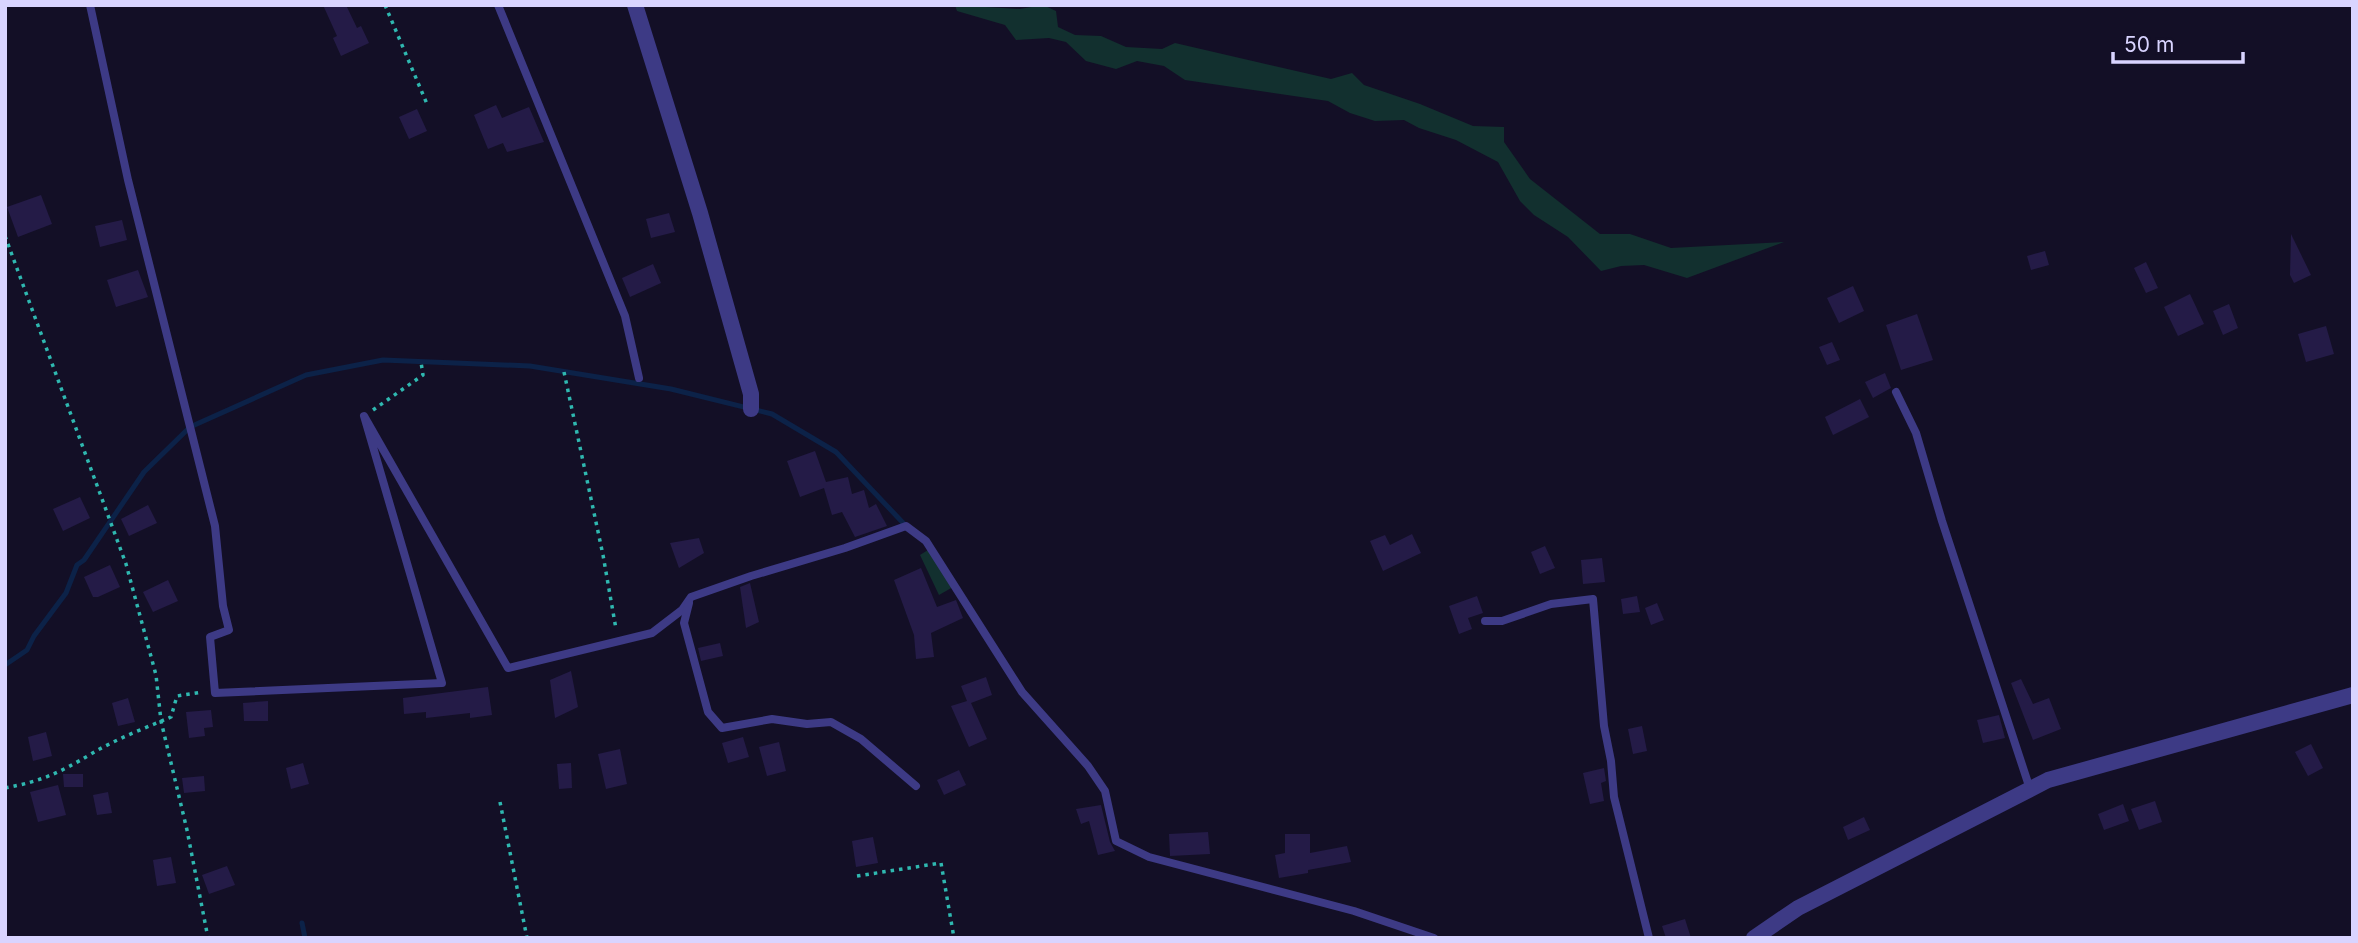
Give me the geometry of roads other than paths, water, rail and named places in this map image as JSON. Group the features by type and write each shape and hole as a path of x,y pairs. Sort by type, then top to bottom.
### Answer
{"street":[{"path":"635,5 700,213 751,394 751,409"},
{"path":"1754,938 1798,908 2048,780 2353,695"}],"lane":[{"path":"90,5 125,168 215,526 223,606 229,630 210,637 215,693 442,683 364,416 508,668 652,633 682,610 691,597 906,526 926,541 1022,692 1088,766 1105,791 1116,841 1149,857 1354,911 1434,938"},
{"path":"498,5 625,316 639,379"},
{"path":"1896,392 1916,433 2030,789"},
{"path":"691,597 684,623 708,712 722,728 772,719 807,723 831,722 861,739 916,786"},
{"path":"1485,621 1502,621 1551,604 1593,599 1614,797 1649,938"}],"waterway":[{"path":"5,665 27,650 34,636 66,593 77,565 84,560 144,472 190,427 306,375 383,360 530,366 671,389 772,414 836,452 906,526"},
{"path":"302,923 305,938"}]}
